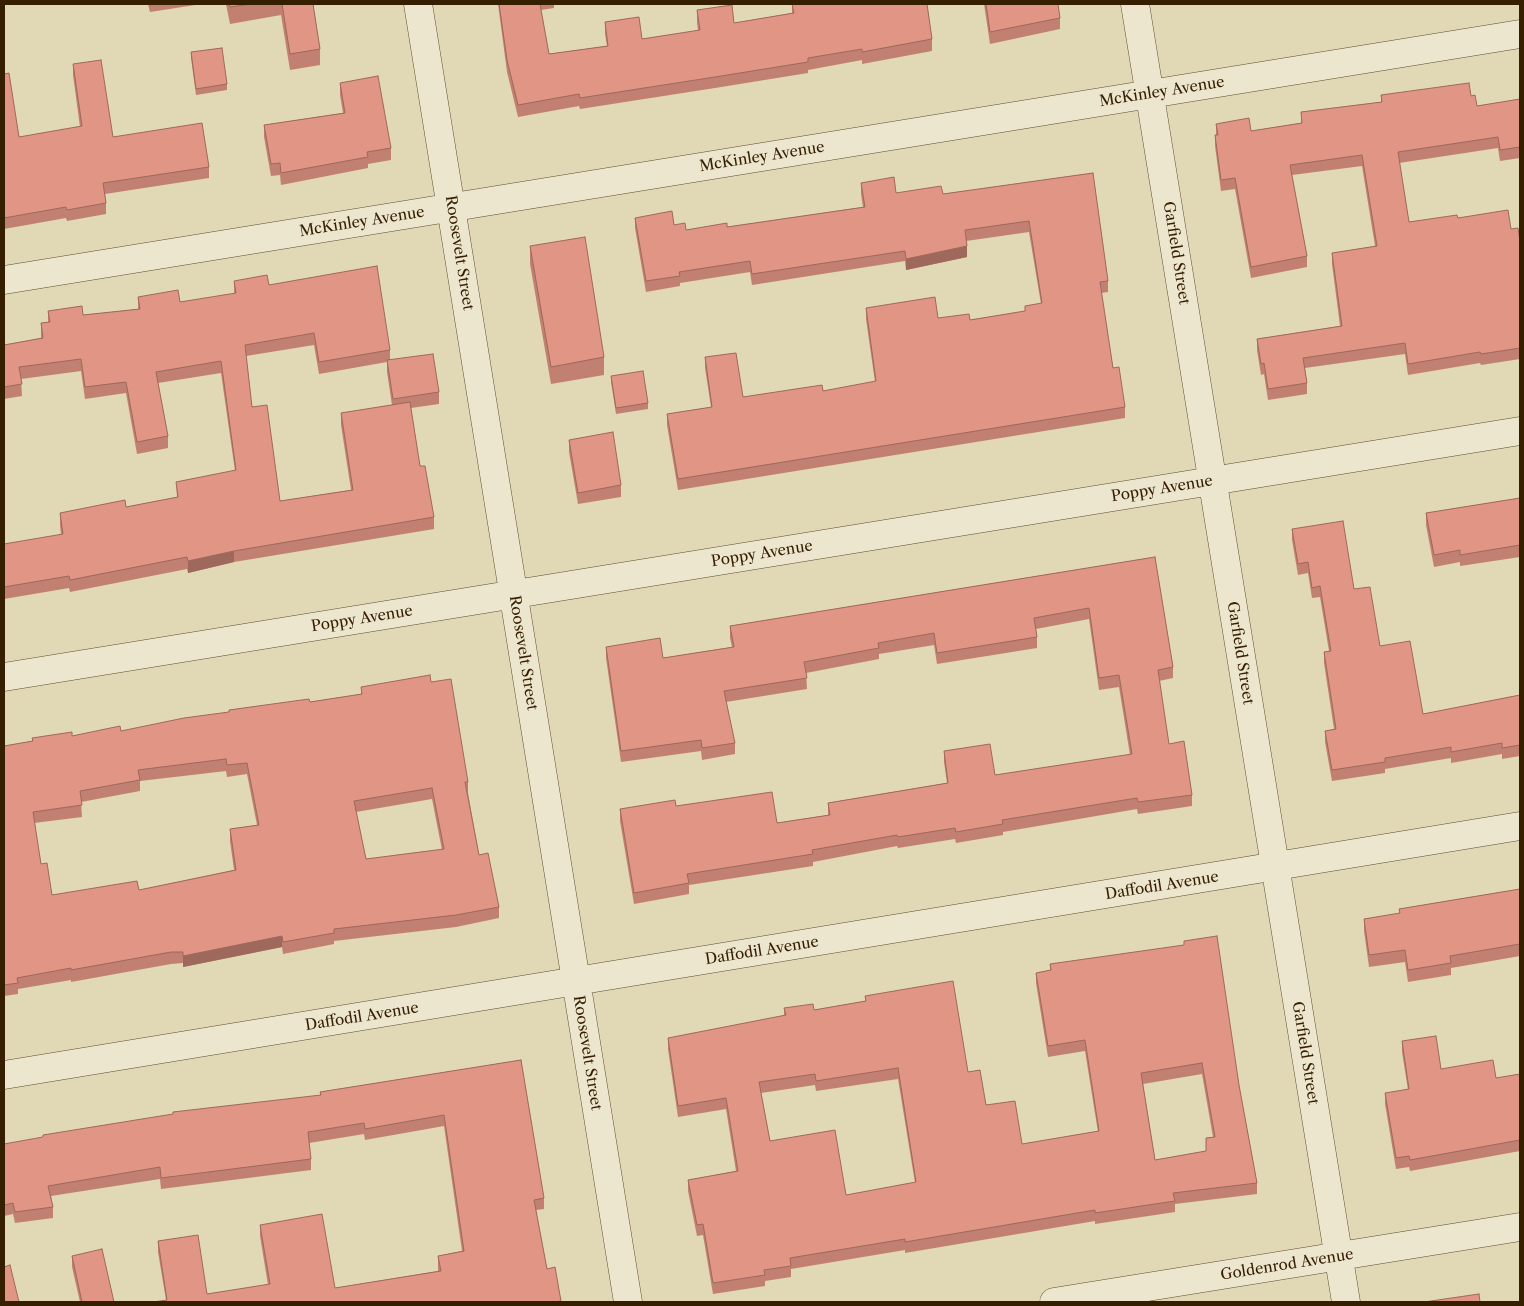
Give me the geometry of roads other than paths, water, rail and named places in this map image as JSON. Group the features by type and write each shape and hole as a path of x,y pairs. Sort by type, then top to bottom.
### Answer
{"street":[{"name":"Roosevelt Street","path":"418,4 628,1302"},
{"name":"Garfield Street","path":"1135,4 1346,1302"},
{"name":"McKinley Avenue","path":"4,280 1520,34"},
{"name":"Poppy Avenue","path":"4,677 1520,431"},
{"name":"Daffodil Avenue","path":"4,1075 1520,826"},
{"name":"Goldenrod Avenue","path":"1054,1302 1520,1227"}]}
